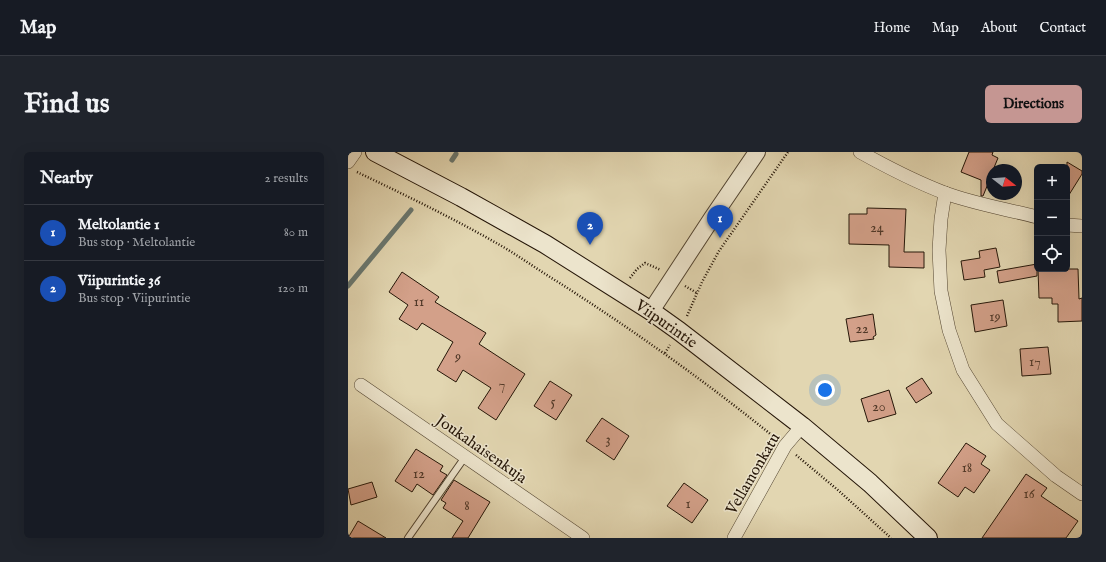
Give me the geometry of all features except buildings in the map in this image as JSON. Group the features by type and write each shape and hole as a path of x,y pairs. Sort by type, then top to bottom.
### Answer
{"main road":[{"name":"Viipurintie","path":"375,152 461,197 545,244 679,330 802,426 870,483 928,538"}],"street":[{"path":"351,167 355,152"},
{"path":"651,311 757,152"},
{"path":"860,152 945,193 985,205 1034,216"},
{"path":"945,193 941,218 939,250 941,291 949,330 963,370 996,424 1056,476 1082,494"},
{"path":"1070,225 1082,226"},
{"name":"Joukahaisenkuja","path":"361,385 583,538"},
{"name":"Vellamonkatu","path":"734,538 785,446 802,426"}],"lane":[{"path":"408,538 465,457"}],"path":[{"path":"665,353 687,316 719,251 788,152"},
{"path":"351,167 504,248 665,353 737,407 785,446 839,491 890,538"},
{"path":"607,314 637,268 645,263 656,267 697,293"}],"waterway":[{"path":"452,160 456,154"},
{"path":"348,286 411,210"}],"place":[{"name":"Meltolantie 1","path":"720,238"},
{"name":"Viipurintie 36","path":"590,245"}]}
